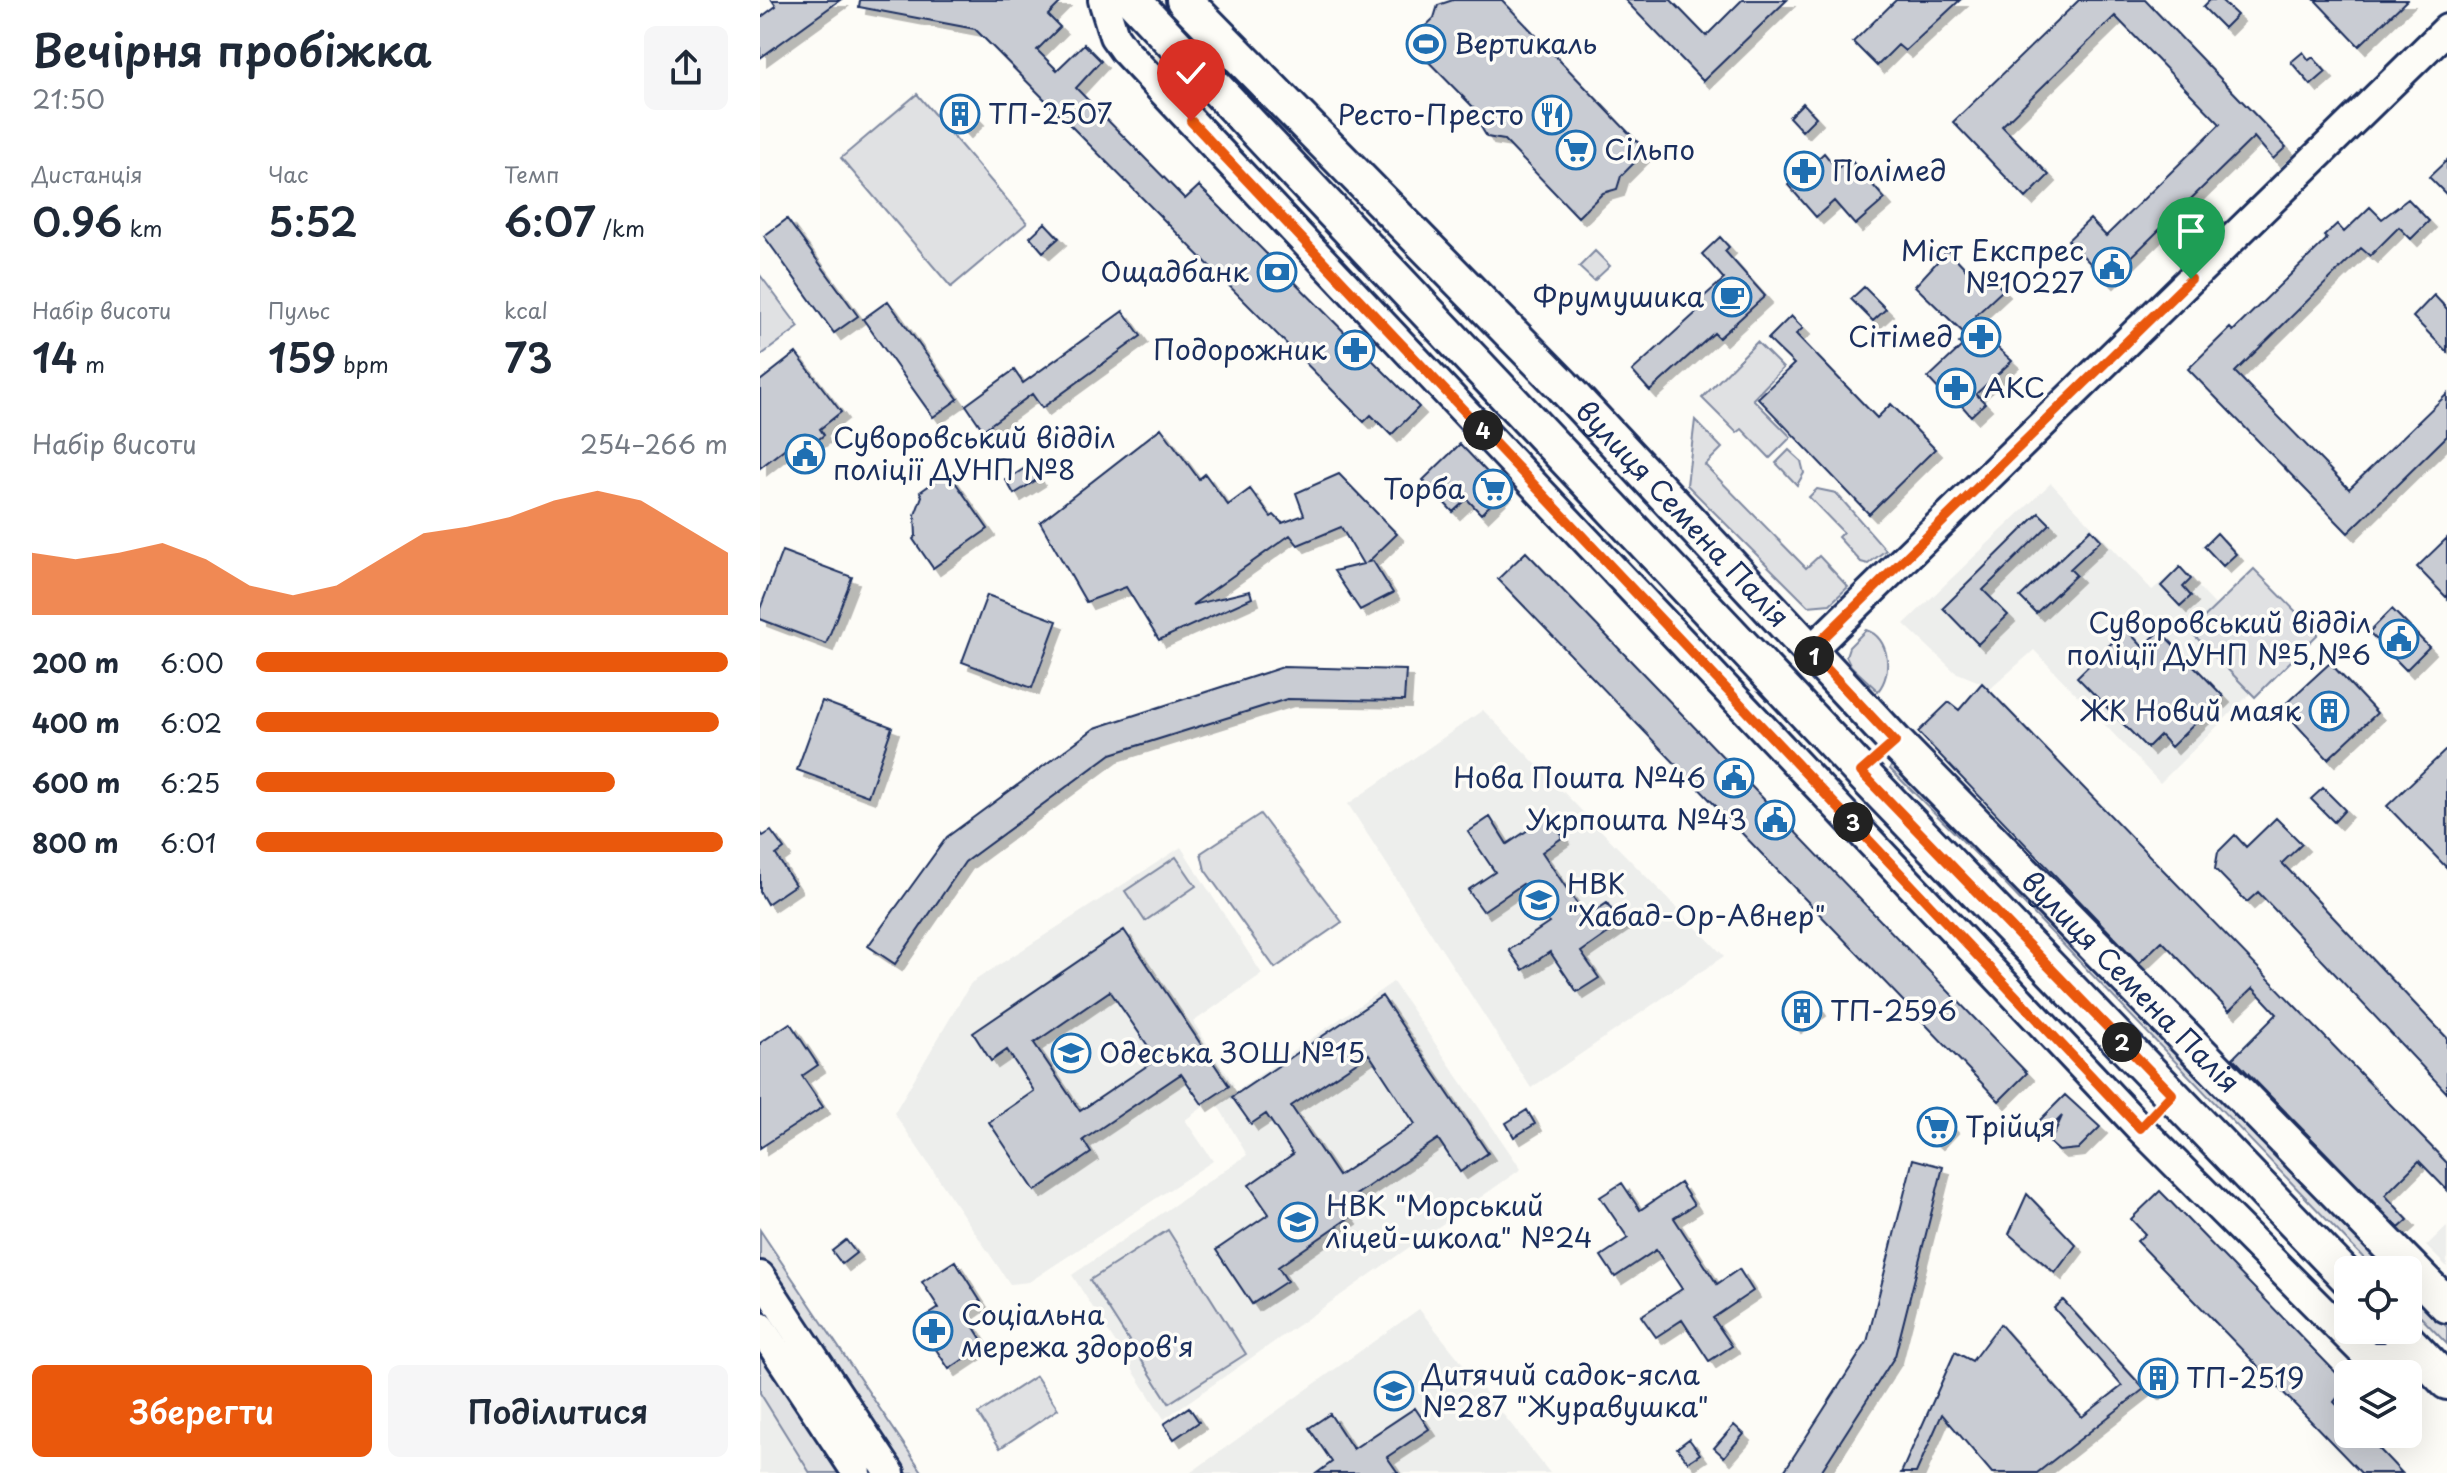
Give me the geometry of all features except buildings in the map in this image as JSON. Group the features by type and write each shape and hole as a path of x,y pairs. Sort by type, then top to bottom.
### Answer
{"main road":[{"name":"вулиця Семена Палія","path":"1133,0 1861,772 2334,1263"},
{"name":"вулиця Семена Палія","path":"1184,0 1563,386 1895,742 2447,1305"},
{"path":"1861,772 1895,742"},
{"path":"2410,1344 2447,1382"}],"street":[{"path":"1103,0 1114,36 1124,50 2140,1128 2368,1357 2423,1357"},
{"path":"1810,651 2447,29"},
{"path":"2140,1128 2172,1094"},
{"path":"760,1276 890,1473"},
{"path":"760,1327 857,1473"}],"shaded area":[{"path":"917,94 1027,223 951,287 841,158"},
{"path":"1595,251 1610,266 1594,281 1579,267"},
{"path":"760,275 799,327 760,356"},
{"path":"1757,342 1783,368 1753,399 1791,437 1770,458 1742,429 1737,433 1702,398"},
{"path":"1695,420 1722,448 1705,465 1806,568 1819,556 1848,587 1830,604 1808,606 1687,485"},
{"path":"1789,450 1801,461 1804,473 1797,485 1776,463"},
{"path":"2051,483 2152,590 2180,567 2216,606 2191,632 2251,693 2160,783 2034,650 1989,690 1982,683 1955,672 1904,624"},
{"path":"1817,489 1836,493 1886,550 1868,564 1861,562 1838,537 1843,532 1809,497"},
{"path":"2254,569 2318,634 2255,697 2190,631"},
{"path":"1866,630 1880,640 1887,657 1886,675 1878,691 1851,666 1846,656 1849,647"},
{"name":"НВК \"Хабад-Ор-Авнер\"","path":"1483,710 1724,956 1531,1088 1348,804"},
{"path":"1893,761 2377,1256 2362,1256 1980,858 1890,769"},
{"path":"1260,814 1342,922 1275,968 1205,870 1201,853"},
{"name":"Одеська ЗОШ №15","path":"1181,847 1262,974 1193,1022 1234,1085 1185,1120 1213,1161 1029,1282 1010,1284 894,1113 971,983"},
{"path":"1176,857 1196,886 1145,921 1125,891"},
{"name":"НВК \"Морський ліцей-школа\" №24","path":"1393,982 1521,1169 1164,1419 1072,1275 1247,1155 1217,1104"},
{"path":"2447,1226 2447,1267 2426,1246"},
{"path":"760,1230 923,1473 810,1473 760,1393"},
{"path":"1168,1230 1246,1354 1169,1403 1090,1280"},
{"path":"2422,1301 2447,1327 2447,1344 2422,1318"},
{"name":"Дитячий садок-ясла №287 \"Журавушка\"","path":"1419,1309 1550,1473 1190,1473"},
{"path":"1036,1376 1058,1409 1000,1448 978,1414"},
{"path":"760,1393 810,1473 760,1473"}],"place":[{"name":"Вертикаль","path":"1426,44"},
{"name":"ТП-2507","path":"960,114"},
{"name":"Ресто-Престо","path":"1552,115"},
{"name":"Сільпо","path":"1576,150"},
{"name":"Полімед","path":"1804,171"},
{"name":"Міст Експрес №10227","path":"2112,267"},
{"name":"Ощадбанк","path":"1277,272"},
{"name":"Фрумушика","path":"1732,297"},
{"name":"Сітімед","path":"1981,337"},
{"name":"Подорожник","path":"1355,350"},
{"name":"АКС","path":"1956,388"},
{"name":"Суворовський відділ поліції ДУНП №8","path":"805,454"},
{"name":"Торба","path":"1493,489"},
{"name":"Суворовський відділ поліції ДУНП №5,№6","path":"2399,639"},
{"name":"ЖК Новий маяк","path":"2329,711"},
{"name":"Нова Пошта №46","path":"1734,778"},
{"name":"Укрпошта №43","path":"1775,820"},
{"name":"НВК \"Хабад-Ор-Авнер\"","path":"1539,900"},
{"name":"ТП-2596","path":"1802,1011"},
{"name":"Одеська ЗОШ №15","path":"1071,1053"},
{"name":"Трійця","path":"1937,1127"},
{"name":"НВК \"Морський ліцей-школа\" №24","path":"1298,1222"},
{"name":"Соціальна мережа здоров'я","path":"933,1331"},
{"name":"ТП-2519","path":"2158,1378"},
{"name":"Дитячий садок-ясла №287 \"Журавушка\"","path":"1394,1391"}],"route":[{"path":"1191,121 2140,1128 2172,1094 1861,772 1895,742 1810,651 2191,279"}]}
